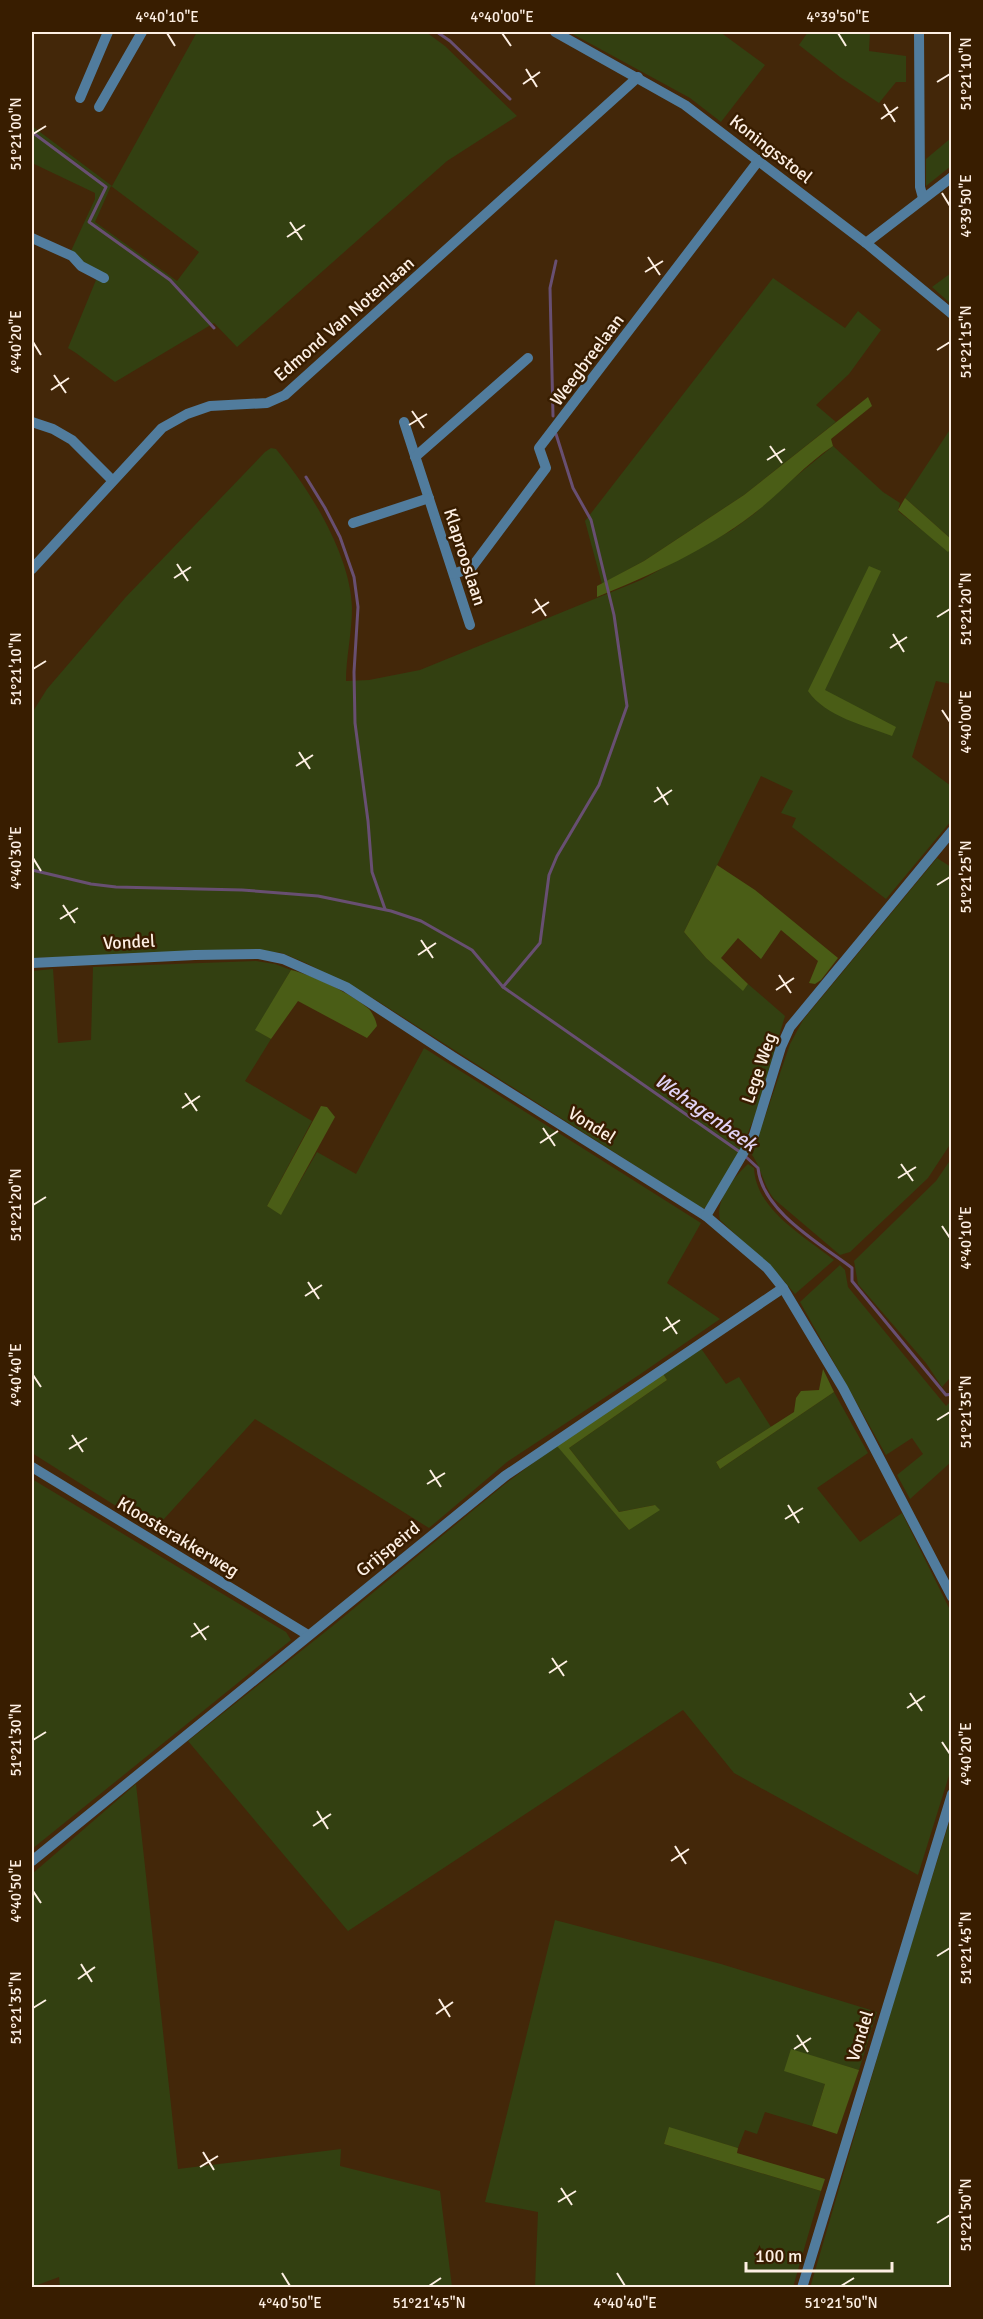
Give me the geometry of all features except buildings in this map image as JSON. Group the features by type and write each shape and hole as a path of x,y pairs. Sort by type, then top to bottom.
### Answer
{"street":[{"path":"80,98 108,32"},
{"path":"99,107 142,32"},
{"name":"Koningsstoel","path":"555,32 685,105 866,243 951,314"},
{"path":"919,32 920,187 923,198"},
{"name":"Edmond Van Notenlaan","path":"32,568 162,428 187,414 210,406 267,403 285,395 638,77"},
{"name":"Weegbreelaan","path":"454,574 472,567 546,468 539,448 759,160"},
{"path":"866,243 951,177"},
{"path":"32,238 72,256 81,266 104,278"},
{"path":"415,457 528,358"},
{"path":"32,422 53,429 72,440 112,480"},
{"name":"Klaprooslaan","path":"404,422 470,625"},
{"name":"Klaprooslaan","path":"353,523 429,498"},
{"name":"Lege Weg","path":"706,1216 754,1135 781,1047 790,1027 951,831"},
{"name":"Vondel","path":"32,963 195,955 259,954 283,959 346,987 463,1064 706,1216 767,1268 783,1288 843,1388 951,1597"},
{"name":"Grijspeird","path":"32,1860 505,1476 783,1288"},
{"name":"Kloosterakkerweg","path":"32,1467 308,1635"},
{"name":"Vondel","path":"802,2288 951,1794"}],"green space":[{"path":"197,32 426,32 445,46 517,116 447,161 237,347 214,323 115,382 68,348 96,280 89,267 71,251 95,199 95,193 32,163 32,126 112,186","holes":["111,186 199,252 177,281 95,222"]},
{"path":"569,32 720,32 765,65 721,122 690,98"},
{"path":"808,32 870,32 869,51 906,56 906,82 896,82 879,103 840,77 799,45"},
{"path":"951,138 951,166 926,186 926,159"},
{"path":"951,273 951,304 932,287"},
{"path":"773,278 845,328 858,311 881,330 849,374 816,405 836,422 744,495 644,561 602,584 585,521"},
{"path":"868,397 872,406 831,439 833,446 752,515 678,561 597,597 597,586 644,561 744,495"},
{"path":"951,428 952,537 951,539 905,498"},
{"path":"833,446 883,492 900,503 898,511 949,551 951,548 951,684 936,681 912,757 951,786 951,821 886,899 792,827 796,818 781,813 793,791 761,776 684,932 706,958 743,990 748,984 785,1016 755,1116 741,1149 708,1205 703,1209 376,1000 282,953 249,949 32,958 32,713 47,689 125,598 271,448 276,449 289,465 314,502 326,523 344,566 352,608 346,681 369,680 420,670 641,580 732,530"},
{"path":"905,498 951,539 951,548 948,552 898,510"},
{"path":"869,566 881,571 825,690 896,727 892,736 835,714 808,691"},
{"path":"937,858 951,867 951,1143 928,1178 850,1252 840,1255 774,1199 752,1155 790,1044 803,1020"},
{"path":"717,865 755,890 838,958 821,980 815,984 809,983 818,961 781,930 761,959 738,938 721,958 748,984 743,991 706,958 684,932"},
{"path":"256,961 275,964 291,970 256,1030 271,1039 245,1081 312,1121 267,1206 281,1214 317,1152 356,1174 424,1048 701,1223 667,1283 720,1319 507,1462 429,1528 255,1419 154,1530 32,1453 32,971 53,969 58,1043 91,1040 93,967"},
{"path":"291,970 321,981 353,997 369,1009 377,1026 367,1038 298,1001 271,1039 255,1030"},
{"path":"321,1106 327,1107 335,1117 281,1215 267,1206"},
{"path":"951,1159 952,1380 949,1379 942,1387 926,1363 858,1284 854,1261 936,1181"},
{"path":"748,1164 754,1168 763,1197 772,1209 834,1260 795,1294 778,1274 720,1220 720,1205 727,1189"},
{"path":"840,1265 845,1270 848,1287 946,1406 951,1401 951,1462 910,1499 897,1475 923,1454 912,1438 886,1455 800,1302"},
{"path":"700,1347 726,1384 739,1377 771,1427 716,1462 720,1469 834,1392 868,1453 817,1488 860,1542 902,1513 951,1612 951,1769 918,1875 734,1773 683,1710 348,1931 188,1741 505,1484 557,1445 629,1530 655,1505 619,1512 569,1448 667,1380 662,1372"},
{"path":"823,1369 834,1392 720,1469 716,1462 794,1412 796,1398 801,1391 819,1390"},
{"path":"662,1372 667,1380 569,1448 619,1512 655,1505 660,1510 629,1530 557,1446"},
{"path":"32,1479 286,1632 291,1640 32,1849"},
{"path":"136,1784 178,2169 341,2149 340,2166 440,2191 452,2287 60,2288 59,2277 32,2287 32,1874"},
{"path":"949,1823 951,1823 951,2287 810,2288 900,1980"},
{"path":"555,1920 721,1964 877,2012 859,2070 791,2050 825,2084 812,2126 765,2112 757,2134 745,2130 738,2148 669,2128 664,2144 821,2191 793,2287 535,2287 538,2212 485,2202"},
{"path":"791,2049 859,2070 837,2134 812,2126 825,2084 784,2071"},
{"path":"669,2127 738,2148 737,2153 825,2179 821,2191 664,2144"}],"waterway":[{"path":"437,32 450,41 510,99"},
{"path":"32,132 106,187 89,222 170,280 214,328"},
{"path":"553,416 550,288 556,261"},
{"path":"503,987 540,943 549,875 557,856 599,785 627,706 614,615 591,520 573,488 556,434"},
{"path":"306,477 340,537 354,577 358,607 354,672 355,723 368,821 372,872 385,909"},
{"path":"32,870 91,884 116,887 242,890 318,896 391,911 421,921 472,950 503,987 740,1152"},
{"name":"Wehagenbeek","path":"745,1156 758,1168 762,1184 781,1212 809,1237 852,1268 852,1281 946,1395 952,1394"}]}
